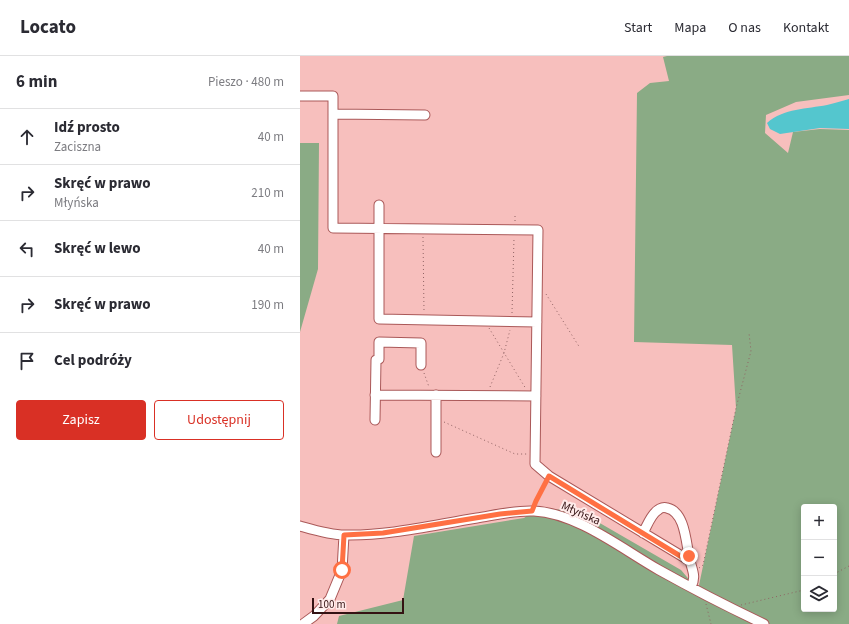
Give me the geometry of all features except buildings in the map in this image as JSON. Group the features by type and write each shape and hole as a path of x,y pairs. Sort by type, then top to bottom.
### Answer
{"street":[{"path":"300,96 333,96 333,228 538,230 537,322 533,396 535,464 549,476 690,562"},
{"path":"333,114 425,115"},
{"path":"380,205 379,319 537,322"},
{"path":"375,420 376,360 379,359 379,342 421,343 421,365"},
{"path":"375,395 533,396"},
{"path":"434,395 436,452"},
{"path":"643,533 657,510 664,507 672,509 678,515 684,528 693,571 694,581 691,587"},
{"name":"Młyńska","path":"300,526 318,531 344,535 383,533 500,514 532,511 548,512 568,518 590,529 707,596 764,624"},
{"path":"304,624 330,599 342,570 344,535"}],"path":[{"path":"487,395 504,353 512,321 515,214"},
{"path":"423,228 424,320"},
{"path":"546,295 580,348"},
{"path":"485,321 504,353 533,396"},
{"path":"703,565 736,408 751,350 749,332"},
{"path":"421,365 434,395"},
{"path":"436,419 515,454 534,454"},
{"path":"532,511 549,476"},
{"path":"837,572 849,566"},
{"path":"734,610 742,604 801,591"},
{"path":"707,596 706,604 711,624"}],"green space":[{"path":"667,56 849,56 849,95 796,102 766,115 765,133 788,153 793,132 820,129 849,130 849,624 337,624 339,616 403,600 414,536 524,518 538,508 579,511 681,570 698,590 736,408 732,345 634,342 637,93 650,83 669,81 663,57"},
{"path":"300,143 319,143 318,269 300,332"}],"water":[{"path":"849,99 849,129 820,128 780,134 770,129 767,123 781,114"}],"route":[{"path":"342,570 344,535 383,533 500,514 532,511 549,476 690,562 689,556"}]}
